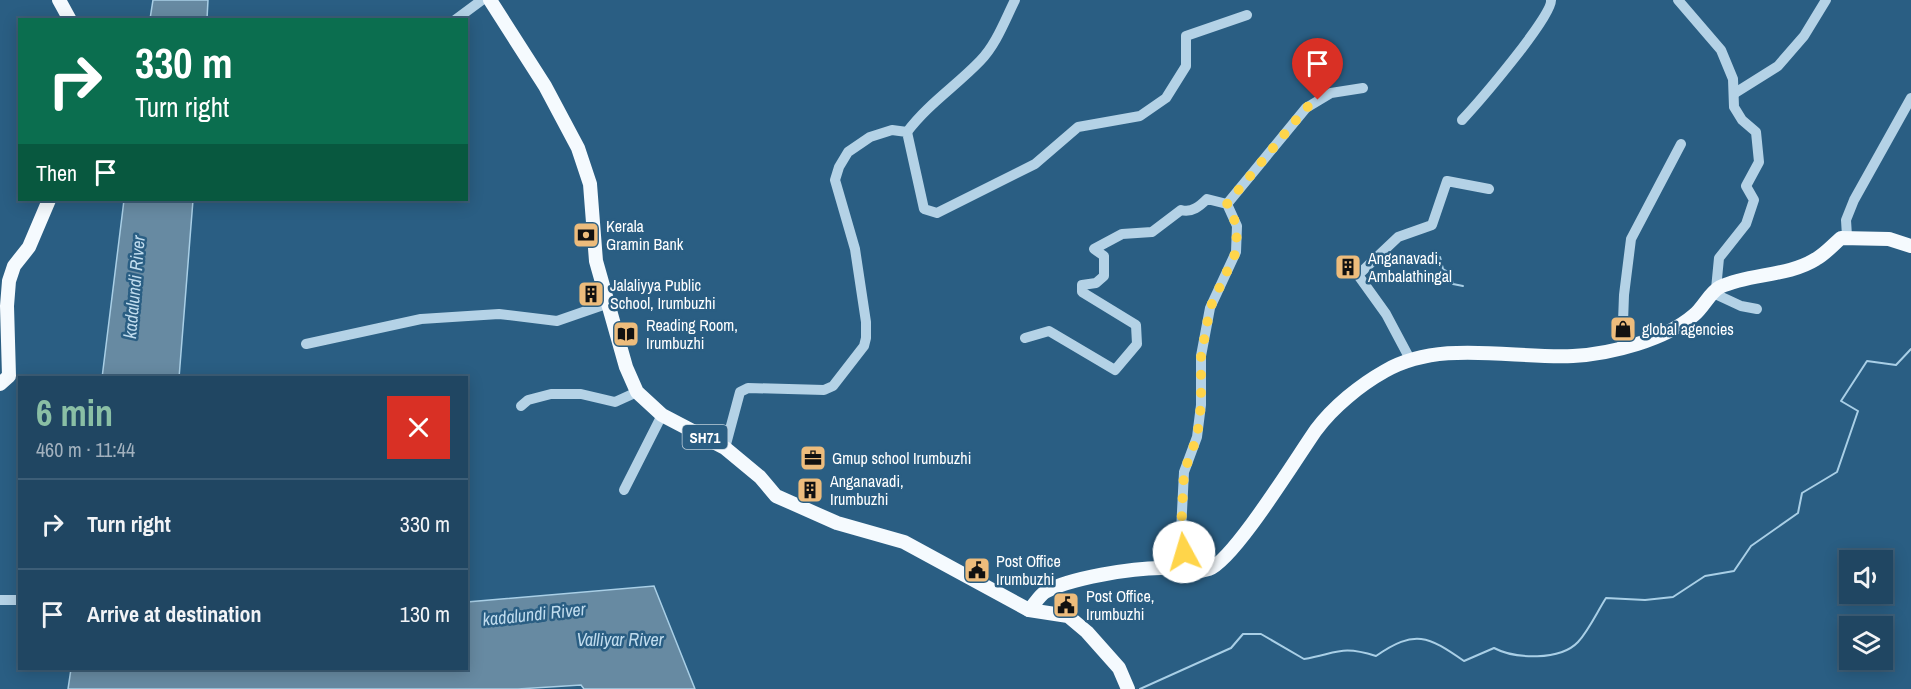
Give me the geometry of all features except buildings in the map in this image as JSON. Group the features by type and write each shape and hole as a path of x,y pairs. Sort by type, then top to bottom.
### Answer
{"main road":[{"path":"59,0 69,18"},
{"name":"SH71","path":"490,0 545,86 578,148 590,184 596,261 626,367 637,392 662,415 725,448 760,477 776,496 837,523 904,542 1029,610 1068,616 1087,632 1119,668 1128,689"},
{"path":"0,384 9,376 7,306 9,281 14,266 29,247 49,201"},
{"path":"1029,610 1043,593 1090,578 1164,568 1187,573 1210,569 1228,553 1266,506 1317,428 1355,391 1386,370 1431,355 1457,353 1573,356 1622,349 1681,325 1695,315 1714,291 1733,281 1799,267 1816,259 1847,236 1889,239 1911,246"}],"street":[{"path":"458,18 482,0"},
{"path":"907,132 922,113 982,59 999,33 1015,0"},
{"path":"1462,120 1539,24 1552,5 1551,0"},
{"path":"1678,0 1721,50 1733,79 1734,107 1742,120 1756,132 1759,162 1746,186 1754,201 1746,224 1719,258 1714,291 1741,306 1757,309"},
{"path":"1735,93 1778,66 1803,36 1826,0"},
{"path":"907,132 924,209 937,213 1035,164 1078,126 1140,116 1166,98 1180,77 1186,66 1186,36 1247,15"},
{"path":"1227,204 1306,108 1331,93 1363,88"},
{"path":"1847,236 1846,220 1854,200 1911,98"},
{"path":"725,448 740,392 758,387 824,390 832,386 864,346 866,322 855,249 835,180 839,167 848,152 870,137 892,130 907,132"},
{"path":"1622,349 1624,296 1631,239 1680,144"},
{"path":"1411,361 1386,314 1358,275 1398,237 1432,225 1447,181 1489,189"},
{"path":"1025,338 1049,331 1115,370 1137,344 1136,325 1082,292 1082,285 1096,283 1104,276 1104,256 1094,249 1122,234 1152,232 1181,210 1188,212 1201,205 1207,198 1227,204 1237,226 1236,252 1210,308 1201,356 1201,405 1197,437 1184,472 1181,531 1187,573"},
{"path":"306,344 421,319 499,314 557,321 609,303"},
{"path":"520,406 528,400 551,394 581,394 615,402 637,392"},
{"path":"624,490 662,415"},
{"path":"0,600 18,600"}],"water":[{"path":"153,0 208,0 207,18 150,18"},
{"name":"kadalundi River","path":"124,201 193,201 179,376 102,376"},
{"name":"Valliyar River","path":"654,586 695,689 584,689 581,685 518,689 68,689 71,670 468,670 468,602"}],"waterway":[{"path":"1440,257 1443,269 1450,273 1453,284 1463,286"},
{"path":"1140,689 1231,648 1243,634 1261,634 1304,659 1347,651 1376,656 1390,647 1411,639 1431,641 1464,661 1494,648 1525,656 1549,655 1570,648 1586,632 1606,598 1645,600 1673,597 1705,576 1734,571 1751,546 1798,513 1802,493 1837,472 1858,411 1841,401 1867,361 1896,365 1911,349"}],"place":[{"name":"Kerala Gramin Bank","path":"586,235"},
{"name":"Anganavadi, Ambalathingal","path":"1348,267"},
{"name":"Jalaliyya Public School, Irumbuzhi","path":"591,294"},
{"name":"global agencies","path":"1623,329"},
{"name":"Reading Room, Irumbuzhi","path":"626,334"},
{"name":"Gmup school Irumbuzhi","path":"813,458"},
{"name":"Anganavadi, Irumbuzhi","path":"810,490"},
{"name":"Post Office Irumbuzhi","path":"977,570"},
{"name":"Post Office, Irumbuzhi","path":"1066,605"}],"route":[{"path":"1184,552 1181,531 1184,472 1197,437 1201,405 1201,356 1210,308 1236,252 1237,226 1227,204 1306,108 1318,100"}]}
